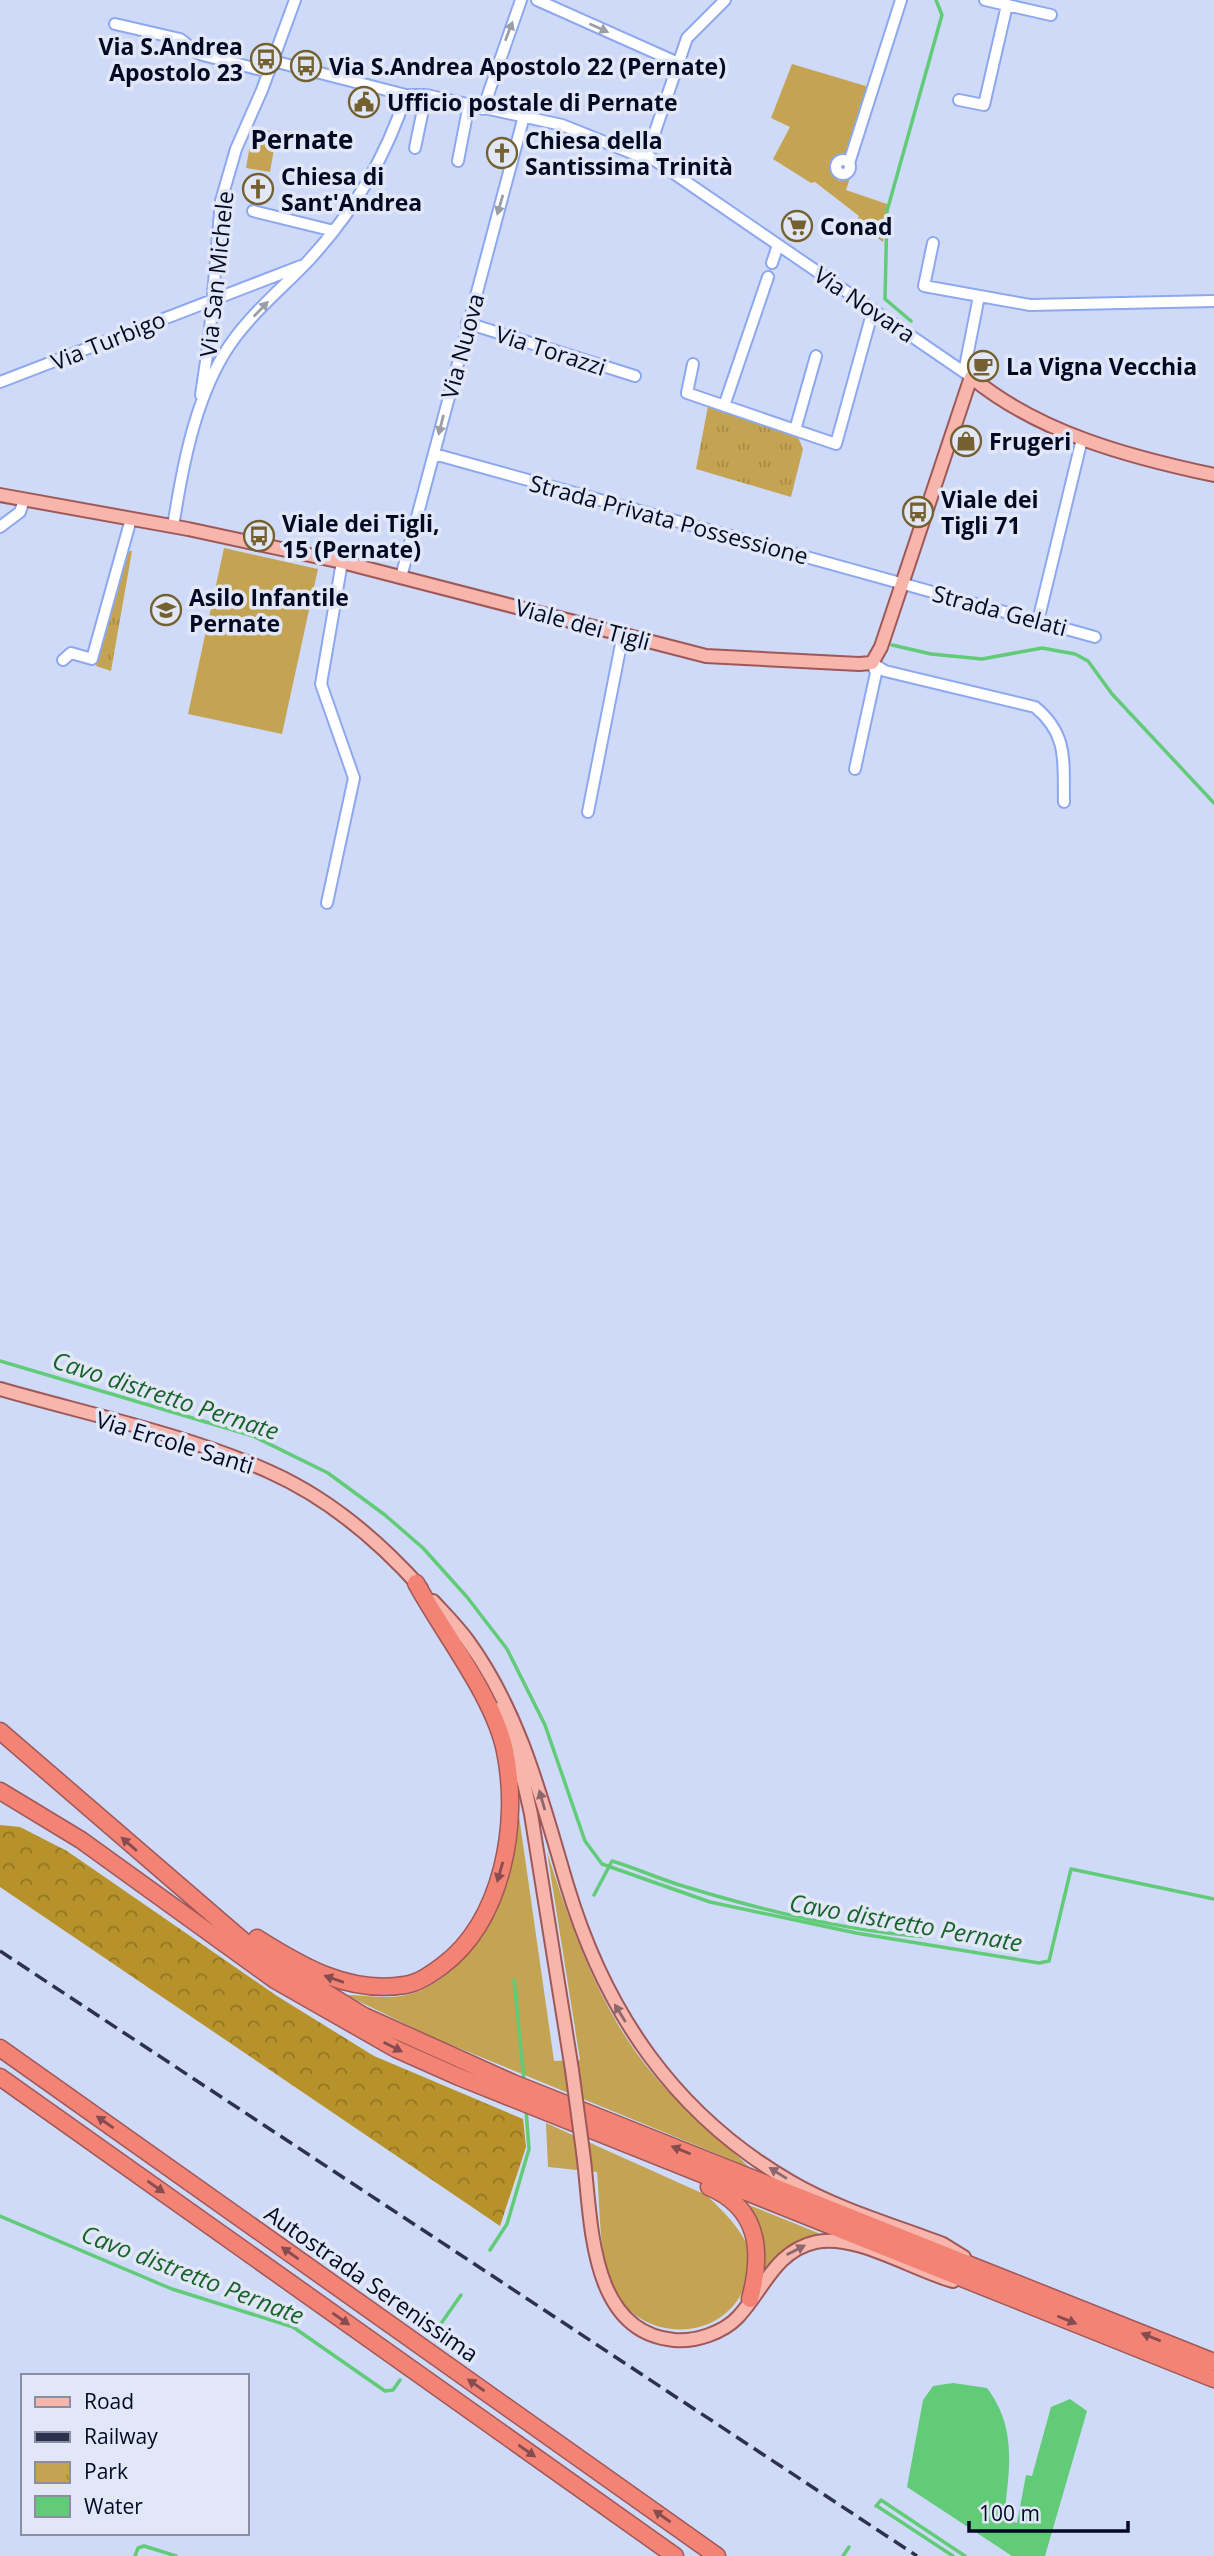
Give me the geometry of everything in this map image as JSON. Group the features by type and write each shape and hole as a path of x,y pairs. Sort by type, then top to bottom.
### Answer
{"highway":[{"path":"180,1888 311,1970 338,1981 362,1986 408,1985 427,1977 453,1958 471,1937 503,1870 510,1797 505,1750 474,1678 416,1583"},
{"path":"0,1731 247,1944 316,1989 597,2132 646,2161 718,2190 735,2202 749,2223 757,2249 756,2277 750,2299"},
{"path":"0,1791 81,1840 275,1980 396,2049 995,2274 1214,2362"},
{"name":"Autostrada Serenissima","path":"0,2048 717,2556"},
{"name":"Autostrada Serenissima","path":"0,2077 675,2556"},
{"path":"597,2132 1214,2379"}],"main road":[{"name":"Via Novara","path":"967,374 1031,416 1082,439 1135,456 1214,475"},
{"path":"872,663 881,647 904,584 966,393 967,374"},
{"path":"966,393 982,386"},
{"name":"Viale dei Tigli","path":"0,495 342,562 706,656 872,663"},
{"name":"Via Ercole Santi","path":"0,1389 238,1458 292,1483 369,1536 416,1583"},
{"path":"416,1583 479,1670 507,1728 531,1814 572,2070 601,2278 610,2300 624,2318 655,2336 682,2341 724,2328 738,2317 784,2256 804,2246 829,2241 848,2242 931,2275 1004,2294"},
{"path":"416,1583 467,1640 493,1680 519,1732 588,1948 610,1996 659,2069 708,2122 783,2177 819,2195 943,2244 995,2274"}],"street":[{"name":"Via San Michele","path":"199,411 208,355 221,201 236,149 295,0"},
{"path":"483,109 521,0"},
{"path":"537,0 676,62"},
{"path":"647,155 676,62 687,38 725,0"},
{"path":"849,163 901,0"},
{"path":"985,0 1051,16"},
{"path":"959,100 984,105 1007,5"},
{"path":"115,24 180,39 199,54 268,72"},
{"name":"Via Novara","path":"273,61 406,95 426,95 562,125 637,155 647,155 967,374"},
{"name":"Via Turbigo","path":"0,382 302,266 334,230 365,188 406,95"},
{"path":"415,148 426,95"},
{"path":"458,161 469,104"},
{"name":"Via Nuova","path":"401,577 524,116"},
{"path":"254,211 334,230"},
{"path":"933,243 924,286 1030,304 1214,301"},
{"path":"772,263 779,245"},
{"path":"173,527 199,411 223,355 244,326 302,266"},
{"path":"724,405 768,277"},
{"path":"967,374 979,296"},
{"path":"693,364 687,393 836,444 873,310"},
{"name":"Via Torazzi","path":"467,323 635,376"},
{"path":"208,355 223,355"},
{"path":"795,430 816,356"},
{"path":"1038,621 1082,439"},
{"name":"Strada Privata Possessione","path":"434,454 904,584"},
{"path":"0,527 20,512 24,500"},
{"path":"63,660 71,653 92,659 131,519"},
{"path":"327,903 354,778 321,684 342,562"},
{"name":"Strada Gelati","path":"904,584 1096,637"},
{"path":"588,812 623,634"},
{"path":"855,769 876,673 872,663"},
{"path":"872,663 885,671 1035,708 1051,721 1061,742 1064,802"}],"green space":[{"path":"792,64 869,87 847,157 835,157 830,166 839,181 852,172 846,190 887,204 883,242 856,222 859,216 815,182 811,183 773,159 790,127 771,118"},
{"path":"253,128 277,132 270,172 246,168"},
{"path":"709,401 795,430 803,449 791,497 696,469"},
{"path":"224,548 318,569 282,734 188,714"},
{"path":"128,551 132,551 111,671 96,666"},
{"path":"516,1795 554,2061 580,2060 547,1852 580,1947 626,2037 645,2065 667,2090 749,2167 432,2037 346,1995 401,1996 422,1990 459,1963 487,1924 506,1881 513,1844"},
{"path":"0,1825 20,1827 67,1851 277,1996 374,2056 523,2119 526,2147 500,2226 0,1887"},
{"path":"546,2123 706,2195 740,2232 749,2250 750,2270 745,2286 734,2305 719,2319 701,2327 681,2329 661,2327 642,2319 626,2307 608,2277 601,2232 597,2172 548,2167"},
{"path":"744,2203 823,2235 791,2246 764,2270 760,2233"}],"water":[{"path":"953,2383 987,2388 997,2403 1009,2450 1004,2518 1017,2523 1026,2475 1032,2476 1051,2407 1070,2399 1087,2411 1045,2556 1012,2556 907,2487 923,2400 933,2386"}],"waterway":[{"path":"911,321 885,299 887,211 942,15 936,0"},
{"path":"892,645 931,654 982,659 1042,648 1075,654 1088,661 1112,694 1214,803"},
{"name":"Cavo distretto Pernate","path":"0,1361 253,1436 328,1473 385,1515 423,1548 467,1597 507,1649 545,1725 585,1841 602,1864 710,1902 856,1933 1039,1963 1049,1961 1071,1869 1214,1899"},
{"name":"Cavo distretto Pernate","path":"594,1895 612,1861 683,1886 773,1911 837,1925 929,1937"},
{"name":"Cavo distretto Pernate","path":"514,1980 524,2081"},
{"name":"Cavo distretto Pernate","path":"490,2250 507,2224 529,2149 526,2110"},
{"name":"Cavo distretto Pernate","path":"0,2216 172,2289 293,2327 385,2391 393,2390 400,2380"},
{"name":"Cavo distretto Pernate","path":"433,2335 461,2295"},
{"path":"876,2506 881,2500 965,2556"},
{"name":"Cavo distretto Pernate","path":"877,2506 953,2556"},
{"name":"Cavo distretto Pernate","path":"135,2556 138,2548 144,2546 176,2556"},
{"name":"Cavo distretto Pernate","path":"843,2556 849,2547"}],"railway":[{"path":"0,1951 917,2556"}],"place":[{"name":"Via S.Andrea Apostolo 23","path":"266,59"},
{"name":"Via S.Andrea Apostolo 22 (Pernate)","path":"306,66"},
{"name":"Ufficio postale di Pernate","path":"364,102"},
{"name":"Chiesa della Santissima Trinità","path":"502,153"},
{"name":"Chiesa di Sant'Andrea","path":"258,189"},
{"name":"Conad","path":"797,226"},
{"name":"La Vigna Vecchia","path":"983,366"},
{"name":"Frugeri","path":"966,441"},
{"name":"Viale dei Tigli 71","path":"918,512"},
{"name":"Viale dei Tigli, 15 (Pernate)","path":"259,536"},
{"name":"Asilo Infantile Pernate","path":"166,610"}],"district":[{"name":"Pernate","path":"302,139"}]}
